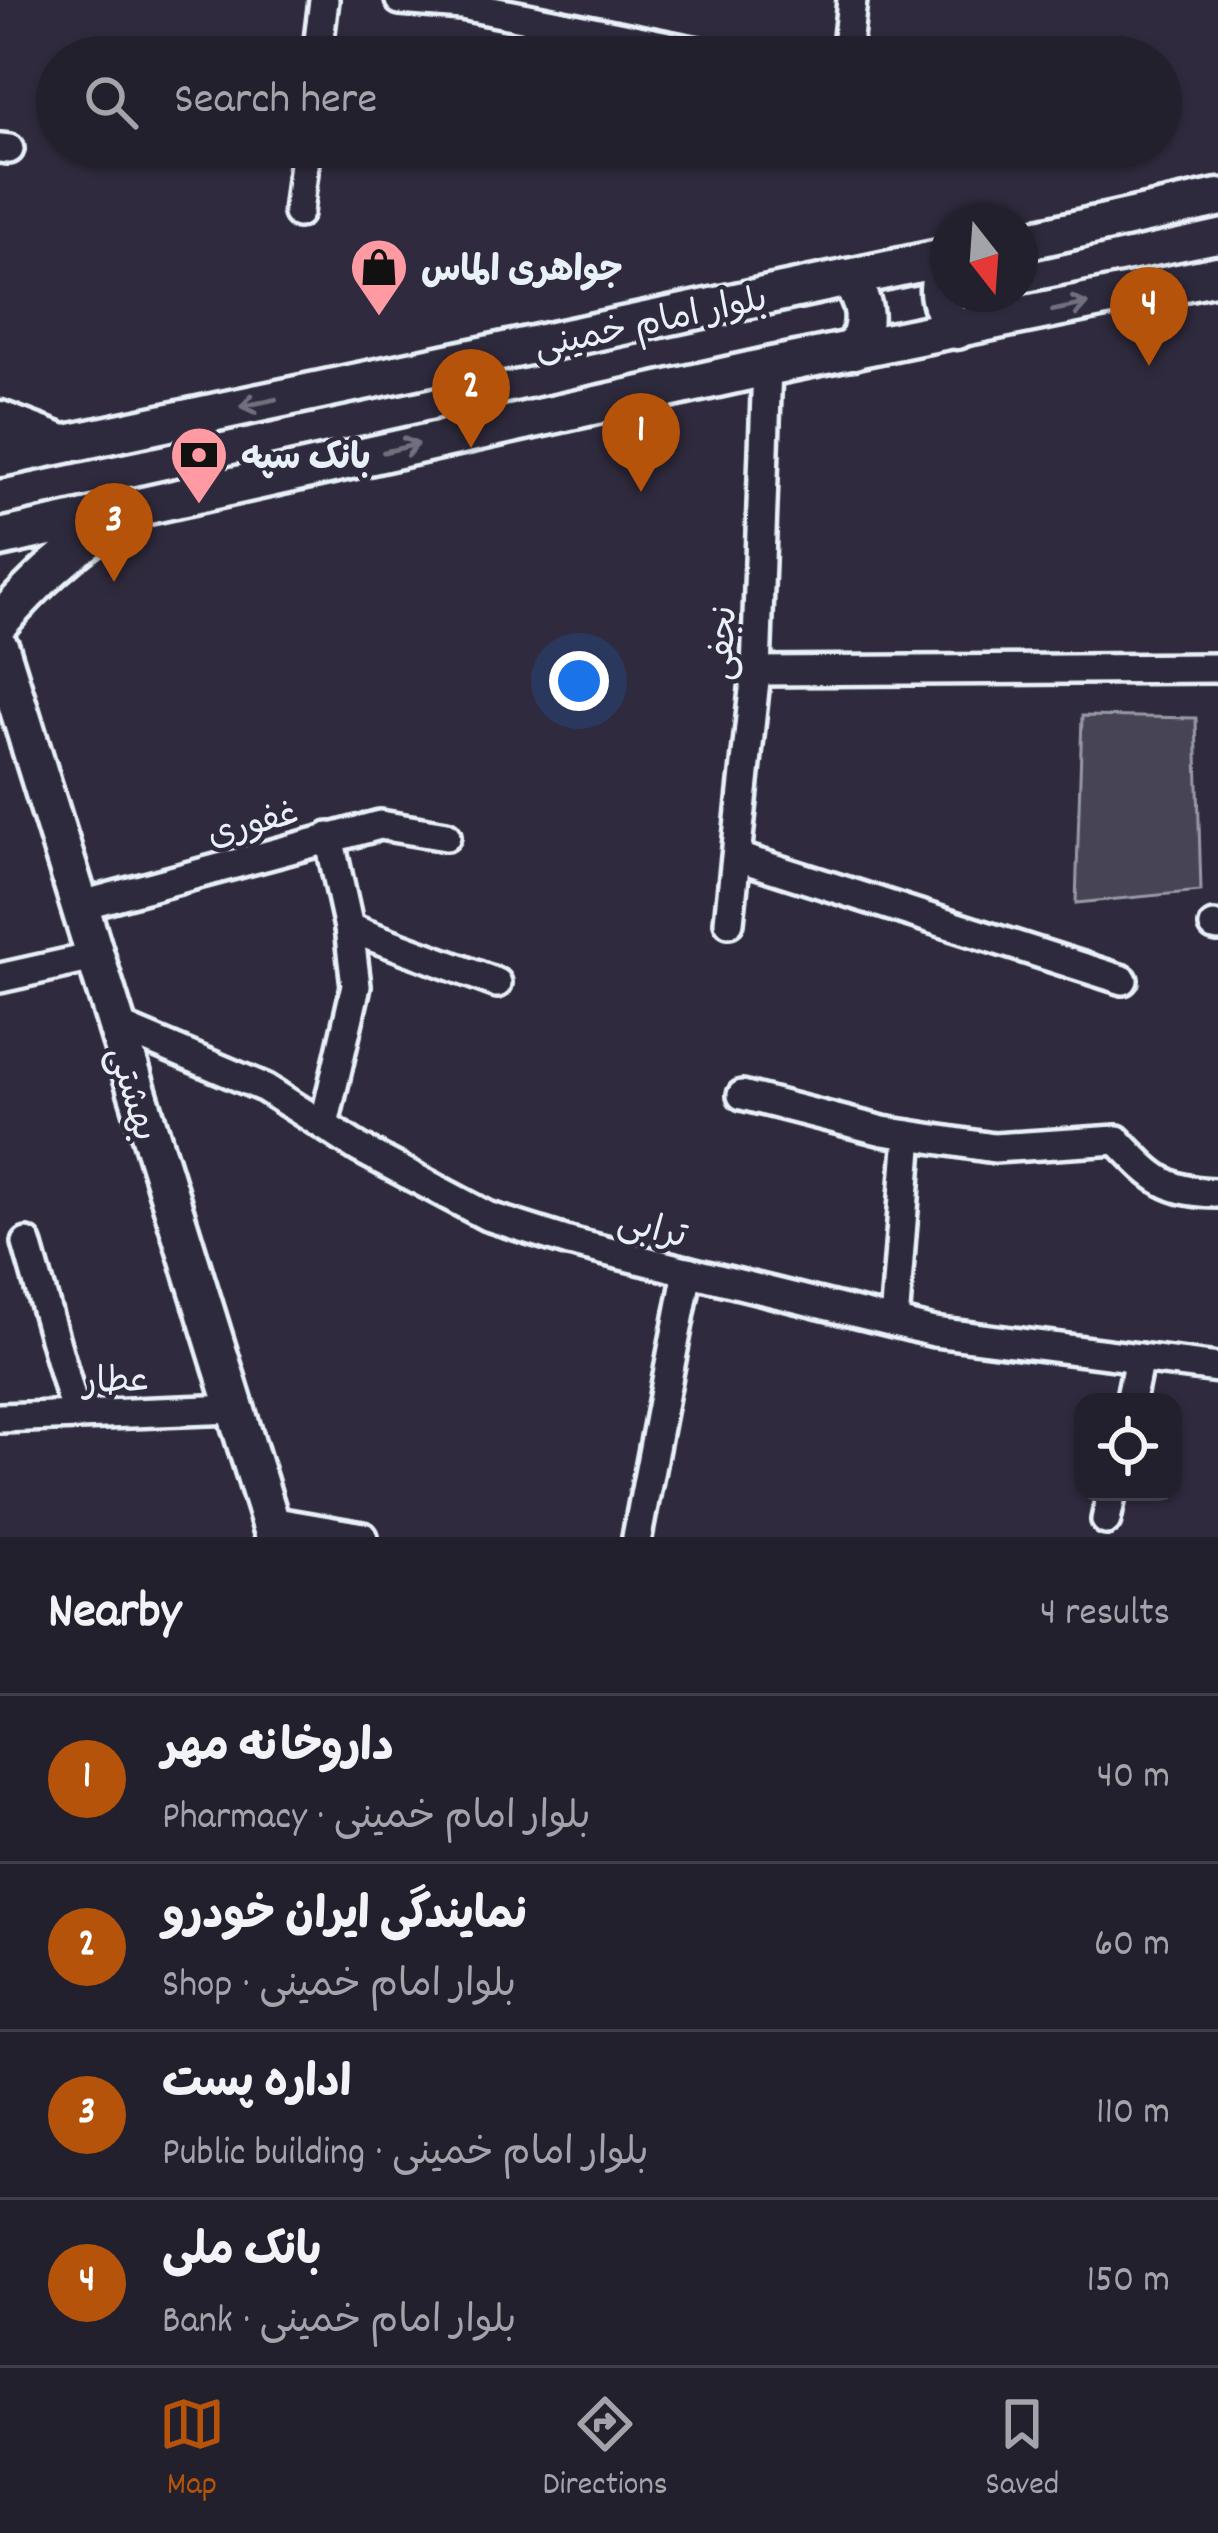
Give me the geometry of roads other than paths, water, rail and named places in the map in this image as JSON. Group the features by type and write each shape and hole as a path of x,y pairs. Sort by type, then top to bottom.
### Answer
{"main road":[{"path":"1038,238 1218,198"},
{"name":"بلوار امام خمینی","path":"0,458 930,262"},
{"name":"بلوار امام خمینی","path":"0,538 767,367 1218,275"},
{"path":"847,278 863,305 865,321 854,350"},
{"path":"946,312 957,330"},
{"path":"0,420 63,444"},
{"path":"0,622 74,547 140,507"},
{"name":"بهشتی","path":"0,648 273,1529"}],"street":[{"path":"320,36 324,0"},
{"path":"400,0 462,2 623,36"},
{"path":"848,36 852,0"},
{"path":"298,213 303,168"},
{"name":"نجفی","path":"729,922 756,671 767,367"},
{"path":"756,671 1218,668"},
{"name":"غفوری","path":"78,906 380,825 446,836"},
{"path":"324,1125 356,986 350,928 329,837"},
{"path":"738,857 1123,980"},
{"path":"350,928 496,983"},
{"path":"0,978 94,957"},
{"name":"ترابی","path":"114,1024 265,1088 487,1216 934,1332 1218,1368"},
{"path":"742,1095 909,1135 994,1148 1117,1140 1154,1178 1183,1193 1218,1193"},
{"path":"894,1322 909,1135"},
{"path":"27,1243 76,1415"},
{"path":"637,1537 688,1271"},
{"path":"1132,1393 1139,1358"},
{"name":"عطار","path":"0,1418 235,1409"},
{"path":"273,1529 363,1537"}],"place":[{"name":"جواهری الماس","path":"379,318"},
{"name":"بانک ملی","path":"1149,366"},
{"name":"نمایندگی ایران خودرو","path":"471,448"},
{"name":"داروخانه مهر","path":"641,492"},
{"name":"بانک سپه","path":"199,506"},
{"name":"اداره پست","path":"114,582"}]}
